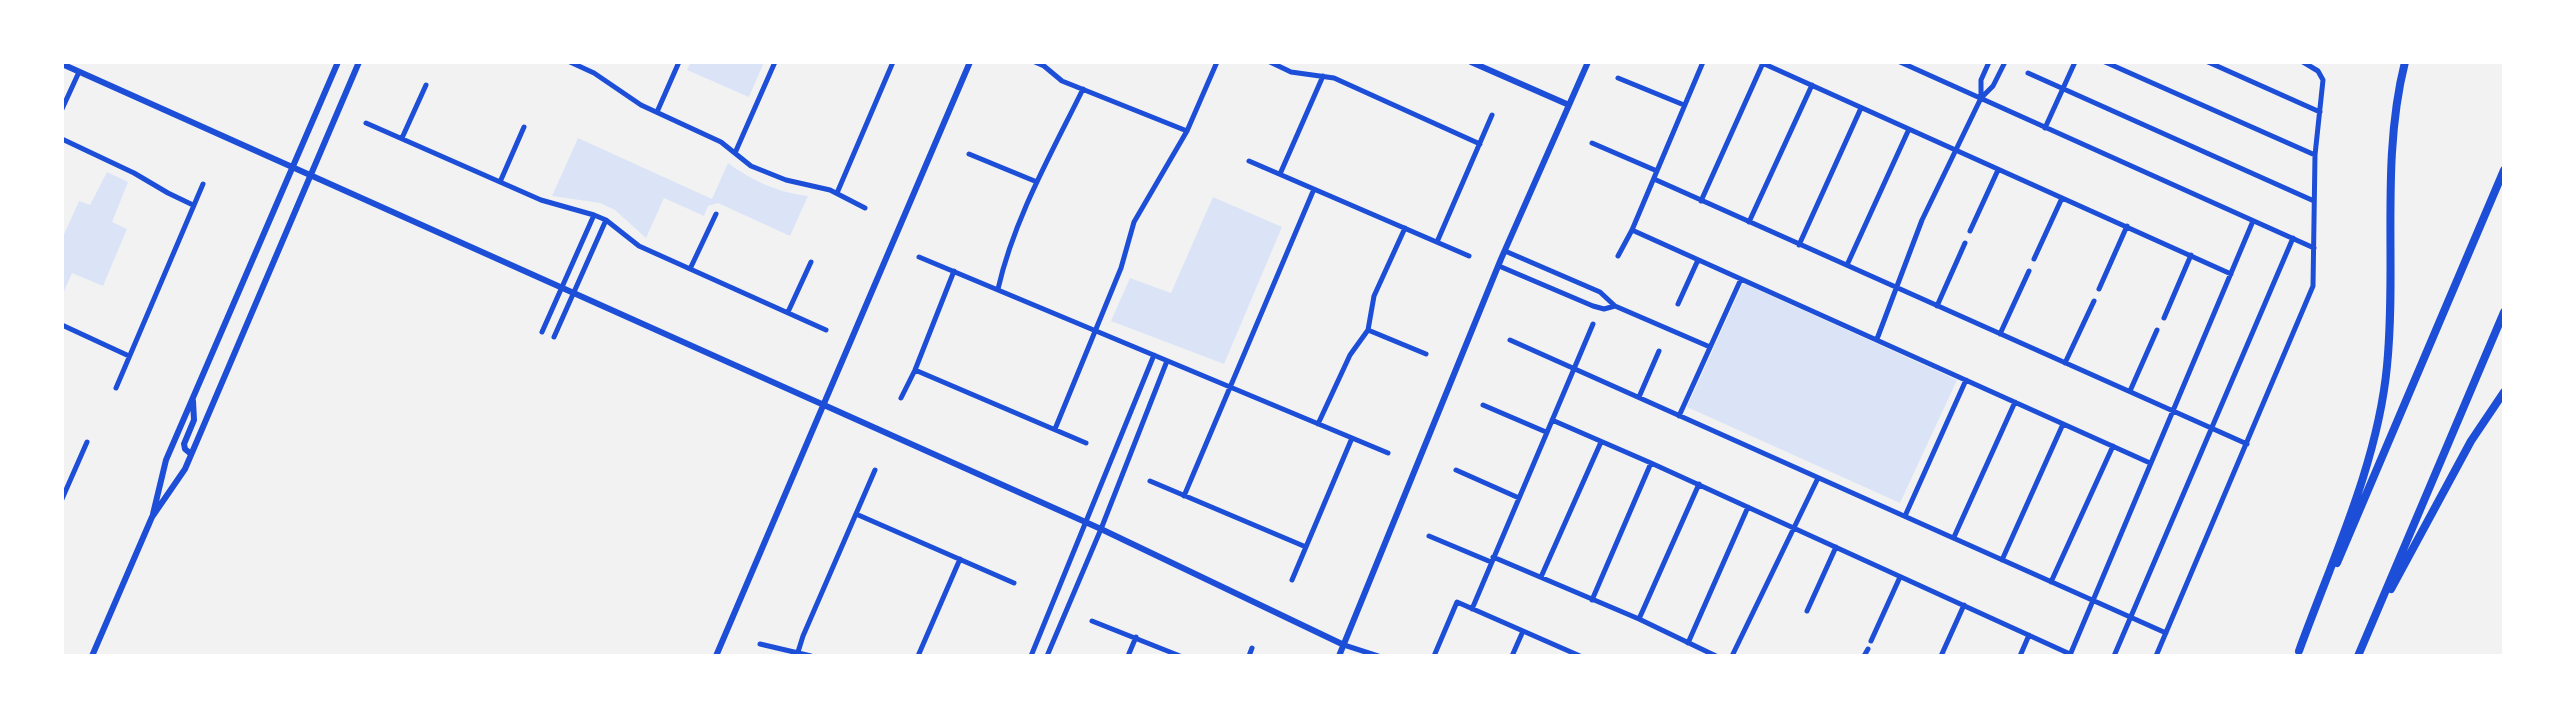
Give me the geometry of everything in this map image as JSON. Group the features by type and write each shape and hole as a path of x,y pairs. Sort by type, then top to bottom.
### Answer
{"highway":[{"path":"2298,654 2372,448 2387,368 2394,114 2405,62"},
{"path":"2298,654 2504,170"},
{"path":"2358,656 2504,312"},
{"path":"2368,632 2471,441 2504,392"}],"street":[{"path":"92,656 152,517 166,460 338,62"},
{"path":"152,517 185,469 359,62"},
{"path":"570,62 594,73 641,105 708,135 769,175 837,193 865,208"},
{"path":"657,112 679,62"},
{"path":"735,153 775,62"},
{"path":"837,193 893,62"},
{"path":"716,656 970,62"},
{"path":"1035,62 1045,64 1054,77 1187,131"},
{"path":"1055,429 1121,268 1134,222 1187,131 1217,62"},
{"path":"1270,62 1287,70 1334,78 1480,144"},
{"path":"1287,70 1290,62"},
{"path":"1471,62 1569,105"},
{"path":"1339,656 1505,251 1588,62"},
{"path":"1618,256 1703,62"},
{"path":"1900,62 2314,248"},
{"path":"1923,72 1927,62"},
{"path":"1981,98 1981,80 1989,62"},
{"path":"1877,339 1922,220 1981,98 1993,86 2005,62"},
{"path":"2045,128 2075,62"},
{"path":"2105,62 2315,155"},
{"path":"2208,62 2320,112"},
{"path":"2156,656 2313,286 2315,155 2323,80 2318,71 2303,62"},
{"path":"1701,201 1761,63 2231,274"},
{"path":"62,64 1101,529 1344,645 1378,656"},
{"path":"62,109 79,72"},
{"path":"2028,73 2314,201"},
{"path":"1280,174 1323,76"},
{"path":"1618,78 1684,105"},
{"path":"402,138 426,85"},
{"path":"1749,222 1812,85"},
{"path":"998,289 1005,258 1037,182 1083,89"},
{"path":"1799,245 1861,108"},
{"path":"1437,242 1492,115"},
{"path":"366,123 552,204 606,220 639,246 826,330"},
{"path":"500,182 524,127"},
{"path":"1847,265 1909,129"},
{"path":"62,139 194,205"},
{"path":"1592,143 1657,171"},
{"path":"969,154 1037,182"},
{"path":"1249,161 1469,256"},
{"path":"1970,231 1998,170"},
{"path":"1654,179 2247,444"},
{"path":"116,388 203,184"},
{"path":"1184,496 1314,189"},
{"path":"2034,259 2062,198"},
{"path":"690,269 716,214"},
{"path":"542,332 594,215"},
{"path":"554,337 606,220"},
{"path":"1552,420 1699,484 2070,655 2253,221"},
{"path":"2099,289 2127,226"},
{"path":"1318,424 1350,355 1368,330 1374,296 1405,228"},
{"path":"1632,230 2150,463"},
{"path":"2114,656 2293,238"},
{"path":"1937,306 1965,243"},
{"path":"1505,251 1600,292 1615,306 1710,347"},
{"path":"2164,318 2191,255"},
{"path":"919,257 1388,453"},
{"path":"1678,304 1698,260"},
{"path":"788,312 811,262"},
{"path":"1499,266 1600,308 1615,306"},
{"path":"901,398 954,271"},
{"path":"2000,334 2029,271"},
{"path":"1679,416 1741,279"},
{"path":"2065,363 2094,301"},
{"path":"1472,609 1593,324"},
{"path":"62,325 129,356"},
{"path":"1368,330 1426,354"},
{"path":"2130,392 2157,330"},
{"path":"1510,340 2166,633"},
{"path":"1639,397 1659,351"},
{"path":"1031,656 1154,355"},
{"path":"1047,656 1167,361"},
{"path":"915,370 1086,443"},
{"path":"1905,516 1966,380"},
{"path":"191,454 184,444 194,420 193,397"},
{"path":"1954,537 2015,402"},
{"path":"1483,405 1546,432"},
{"path":"2002,560 2063,424"},
{"path":"1292,580 1352,438"},
{"path":"62,499 87,442"},
{"path":"1541,577 1601,442"},
{"path":"2051,582 2113,446"},
{"path":"1592,600 1651,463"},
{"path":"798,652 875,470"},
{"path":"1456,470 1519,498"},
{"path":"1732,656 1818,478"},
{"path":"1150,481 1306,547"},
{"path":"1639,619 1699,484"},
{"path":"1688,643 1748,507"},
{"path":"856,514 1014,583"},
{"path":"1429,536 1541,577 1716,656"},
{"path":"1807,611 1836,547"},
{"path":"918,656 960,559"},
{"path":"1871,641 1900,577"},
{"path":"1434,656 1457,602 1580,656"},
{"path":"1941,656 1964,605"},
{"path":"1092,621 1180,656"},
{"path":"1512,656 1523,631"},
{"path":"2020,656 2029,635"},
{"path":"1128,656 1136,637"},
{"path":"760,644 811,656"},
{"path":"1249,656 1252,648"},
{"path":"1864,656 1868,649"}],"shaded area":[{"path":"691,62 764,62 749,97 687,70"},
{"path":"578,138 712,199 728,163 765,185 808,196 790,236 718,203 708,206 704,216 664,198 646,238 615,210 600,203 552,196"},
{"path":"107,172 128,182 112,222 127,229 103,286 72,273 62,296 62,239 79,201 90,205"},
{"path":"1213,197 1282,227 1224,364 1111,321 1130,278 1171,293"},
{"path":"1743,283 1957,380 1900,503 1687,407"}]}
